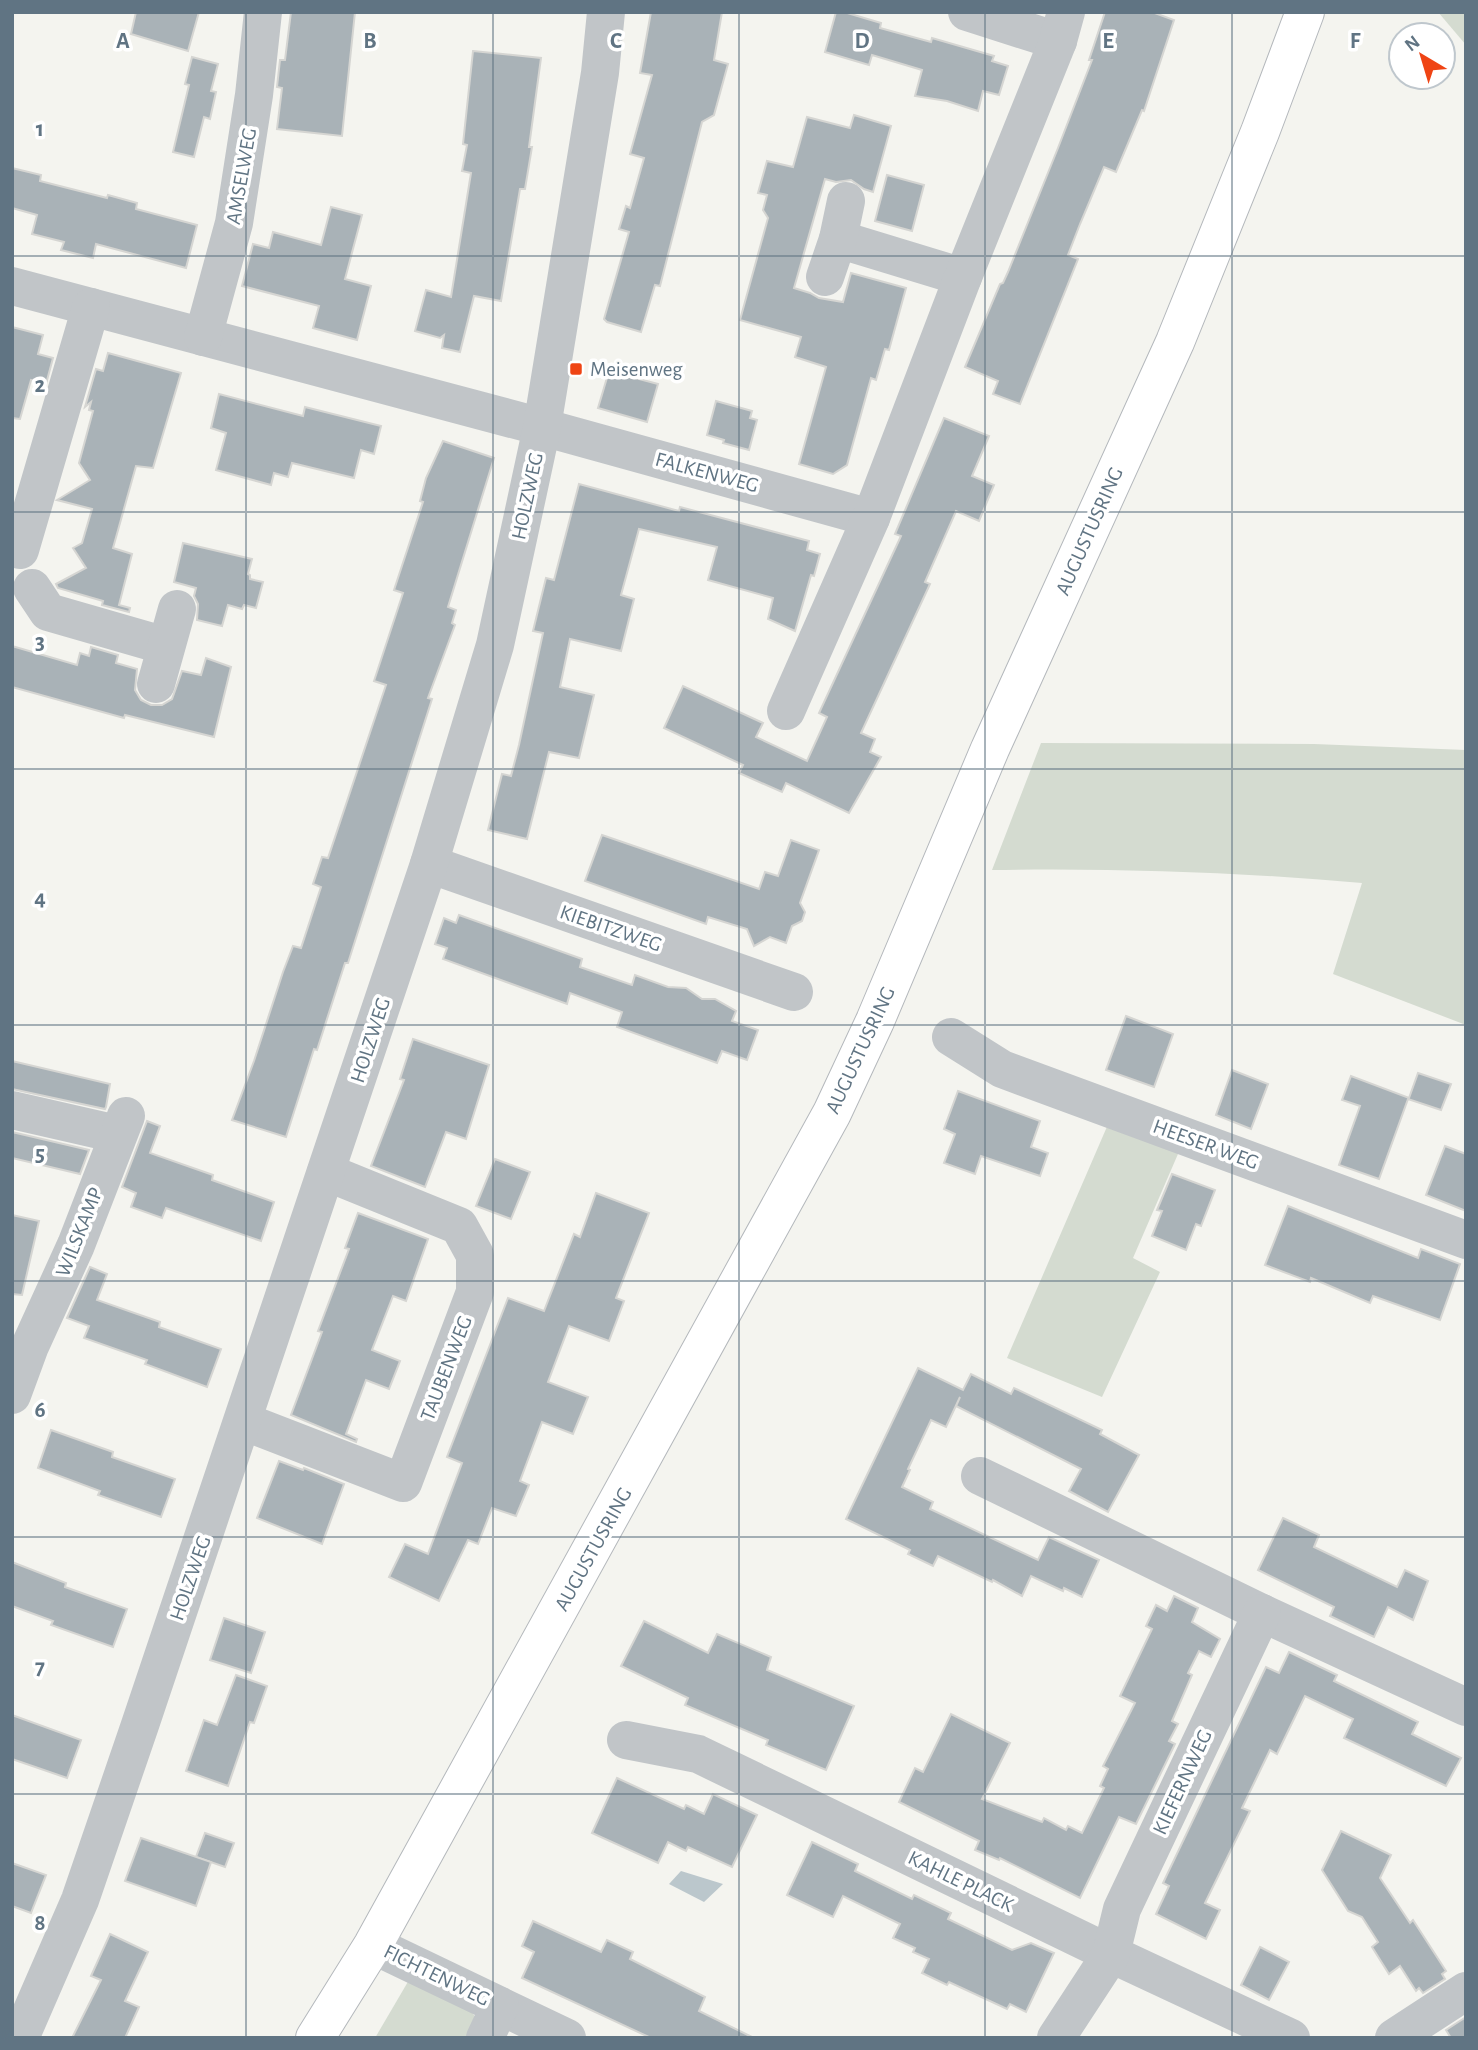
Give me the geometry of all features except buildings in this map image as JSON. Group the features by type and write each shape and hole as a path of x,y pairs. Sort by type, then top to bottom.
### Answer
{"main road":[{"name":"AUGUSTUSRING","path":"315,2038 373,1945 832,1113 875,1021 990,749 1175,342 1260,132 1305,12"}],"street":[{"name":"AMSELWEG","path":"203,337 234,223 254,95 263,12"},
{"name":"HOLZWEG","path":"20,2038 80,1900 429,864 495,645 542,427 600,73 607,12"},
{"path":"786,711 871,518 1062,27 967,12"},
{"path":"825,277 838,239 846,201"},
{"path":"838,239 963,277"},
{"path":"12,286 542,427"},
{"path":"91,307 16,550 32,559 37,574 22,593 48,612 166,646"},
{"name":"FALKENWEG","path":"542,427 871,518"},
{"path":"156,684 177,609"},
{"name":"KIEBITZWEG","path":"429,864 794,992"},
{"name":"HEESER WEG","path":"951,1037 1002,1069 1466,1240"},
{"name":"WILSKAMP","path":"12,1110 122,1125 76,1245 21,1344 12,1395"},
{"name":"TAUBENWEG","path":"243,1421 403,1483 475,1292 475,1255 459,1226 326,1172"},
{"path":"980,1476 1262,1614 1466,1707"},
{"name":"KIEFERNWEG","path":"1111,1954 1122,1909 1262,1614"},
{"name":"KAHLE PLACK","path":"626,1740 698,1754 1291,2038"},
{"name":"FICHTENWEG","path":"373,1945 492,2022 566,2038"},
{"path":"1056,2038 1111,1954"},
{"path":"1394,2038 1466,1991"}],"shaded area":[{"path":"1438,12 1466,12 1466,45 1457,34 1457,21 1446,21"},
{"path":"1041,743 1314,744 1466,750 1466,1025 1333,974 1362,883 1177,872 992,870"},
{"path":"1109,1122 1181,1147 1133,1258 1160,1272 1102,1397 1007,1358"},
{"path":"681,1871 723,1884 704,1902 669,1884"},
{"path":"409,1980 462,1999 476,2018 470,2038 375,2038"}],"place":[{"name":"Meisenweg","path":"576,369"}]}
